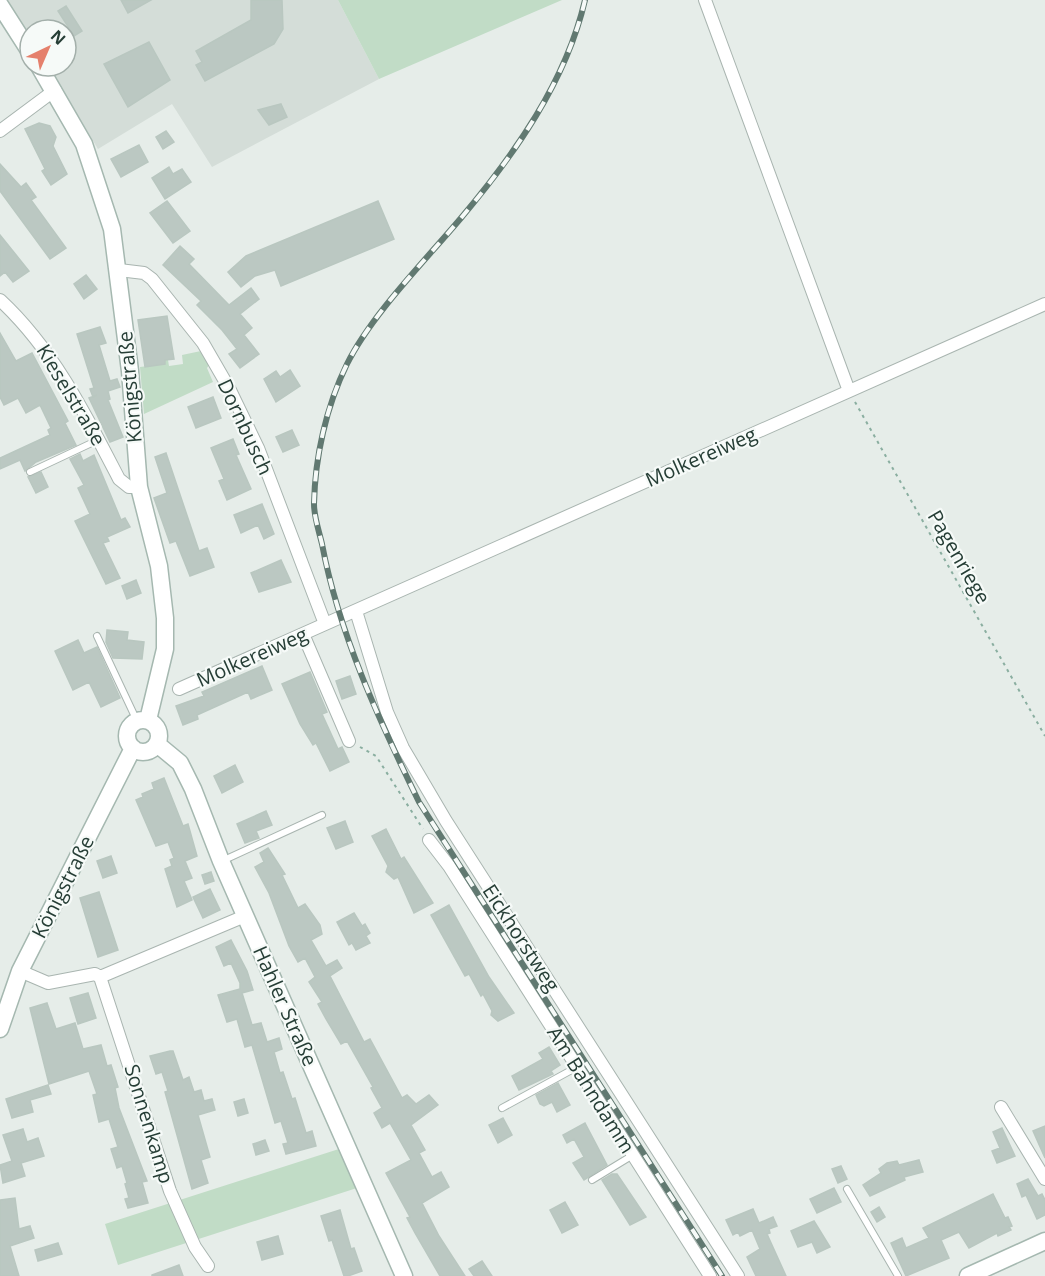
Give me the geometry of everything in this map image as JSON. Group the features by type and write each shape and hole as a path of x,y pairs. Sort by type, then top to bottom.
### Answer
{"main road":[{"path":"0,5 18,33"},
{"name":"Königstraße","path":"47,78 94,167 112,229 119,270 139,487 159,566 165,618 165,649 143,720"},
{"path":"143,720 159,733 157,744 148,751 133,748 128,733 143,720"},
{"name":"Hahler Straße","path":"157,744 180,763 404,1276"},
{"name":"Königstraße","path":"0,1029 5,1001 133,748"},
{"path":"968,1276 1045,1241"}],"street":[{"path":"705,0 849,391"},
{"path":"0,131 55,90"},
{"name":"Dornbusch","path":"119,270 144,273 152,279 209,352 258,448 324,624"},
{"name":"Kieselstraße","path":"0,300 19,318 49,354 119,479 129,486 139,487"},
{"name":"Molkereiweg","path":"356,611 1045,304"},
{"path":"324,624 356,611"},
{"name":"Eickhorstweg","path":"356,611 387,712 403,748 446,821 738,1276"},
{"name":"Molkereiweg","path":"179,689 324,624"},
{"path":"303,634 349,741"},
{"name":"Am Bahndamm","path":"429,840 449,866 710,1276"},
{"path":"20,971 48,983 95,974 100,977 245,916"},
{"name":"Sonnenkamp","path":"100,977 170,1191 195,1247 208,1266"},
{"path":"1001,1107 1045,1179"}],"lane":[{"path":"30,472 99,440"},
{"path":"97,636 143,720"},
{"path":"221,861 322,815"},
{"path":"502,1108 577,1067"},
{"path":"592,1179 633,1155"},
{"path":"846,1189 898,1276"}],"path":[{"name":"Pagenriege","path":"849,391 1045,736"},
{"path":"349,741 376,756 429,840"}],"shaded area":[{"path":"6,0 338,0 379,79 212,167 172,104 98,149 55,78 78,78 78,18 18,18"}],"green space":[{"path":"338,0 562,0 379,79"},
{"path":"201,351 209,365 207,368 213,382 144,414 140,367 165,364 165,360 168,360 169,366 183,364 182,355"},
{"path":"342,1148 360,1187 118,1265 105,1224"}],"building":[{"path":"121,0 151,0 128,13"},
{"path":"251,0 282,0 283,29 274,44 205,81 196,65 202,62 196,51 251,20"},
{"path":"66,6 74,18 62,18 58,11"},
{"path":"149,42 170,80 128,107 104,64"},
{"path":"281,104 287,117 269,125 258,110"},
{"path":"39,123 50,126 56,137 53,146 67,174 51,185 42,171 45,169 25,129"},
{"path":"166,131 174,142 163,149 156,137"},
{"path":"139,145 148,162 121,177 111,159"},
{"path":"0,164 21,187 26,183 36,197 31,200 66,248 50,259 0,191"},
{"path":"169,167 173,174 182,169 191,182 165,199 152,178"},
{"path":"167,201 190,231 173,243 150,213"},
{"path":"378,201 394,239 281,286 275,270 255,276 241,287 228,272 246,256"},
{"path":"0,235 29,271 13,282 5,272 0,276"},
{"path":"180,246 194,259 189,264 229,305 251,288 259,299 240,314 252,328 244,335 259,354 240,368 229,354 237,349 197,305 201,301 163,265"},
{"path":"86,275 97,289 84,299 74,284"},
{"path":"167,316 174,359 165,360 165,364 145,367 138,320"},
{"path":"100,327 106,343 99,345 110,381 117,379 120,387 108,391 110,399 108,400 123,437 110,442 89,398 93,397 90,389 94,388 77,334"},
{"path":"0,333 16,361 32,353 68,421 65,423 76,445 36,462 25,471 20,460 0,469 0,458 50,435 48,430 51,428 40,405 26,413 18,398 4,405 0,397"},
{"path":"290,370 300,386 276,402 264,379 276,371 280,377"},
{"path":"213,397 221,418 196,428 188,407"},
{"path":"292,430 299,445 283,452 276,437"},
{"path":"233,439 239,454 236,455 251,489 227,500 219,481 224,479 211,448"},
{"path":"166,453 199,551 207,548 214,567 190,576 176,541 170,543 154,498 167,493 155,457"},
{"path":"80,454 83,461 94,455 121,520 125,518 130,527 107,537 109,541 103,543 120,578 106,584 75,521 90,514 78,488 84,485 70,459"},
{"path":"41,472 48,487 36,493 28,477"},
{"path":"262,504 274,534 264,539 258,525 241,533 234,515"},
{"path":"281,560 291,582 259,592 251,573"},
{"path":"136,580 141,593 127,599 122,586"},
{"path":"107,630 128,632 127,640 144,642 142,659 113,658 106,642"},
{"path":"78,640 84,653 97,647 120,698 101,707 89,682 73,690 55,651"},
{"path":"262,666 272,690 251,699 248,692 197,715 198,719 183,725 176,706 204,696 202,692"},
{"path":"310,672 327,712 322,714 338,749 342,747 349,762 330,771 316,743 313,745 300,724 282,684"},
{"path":"350,676 356,694 342,699 336,681"},
{"path":"235,765 243,782 222,793 214,776"},
{"path":"164,778 183,826 188,824 197,856 185,861 192,878 184,881 192,900 177,907 165,869 172,866 170,860 174,858 168,842 156,846 136,800 143,797 142,794 154,789 152,783"},
{"path":"266,811 272,825 256,831 259,838 245,843 237,824"},
{"path":"345,821 353,842 336,849 327,828"},
{"path":"386,829 401,859 404,857 433,903 414,913 398,877 394,879 386,872 388,866 372,836"},
{"path":"268,848 285,874 282,875 298,908 305,904 320,925 322,934 311,940 326,966 337,960 342,968 330,976 364,1042 370,1039 402,1098 407,1095 416,1104 429,1095 438,1105 411,1125 425,1150 419,1153 432,1177 441,1172 449,1187 422,1203 439,1236 465,1276 440,1276 407,1218 410,1217 386,1173 411,1160 390,1123 382,1128 374,1113 382,1108 371,1088 373,1087 347,1041 341,1044 318,1004 322,1002 309,982 315,977 305,958 298,962 289,946 269,893 255,867 264,862 260,853"},
{"path":"111,856 117,873 103,878 97,861"},
{"path":"211,872 214,881 205,884 202,875"},
{"path":"210,889 220,910 203,918 193,897"},
{"path":"99,892 118,950 98,957 80,898"},
{"path":"449,905 489,977 514,1013 498,1021 491,1015 492,1011 483,994 481,996 469,974 465,976 431,915"},
{"path":"354,913 362,926 365,924 370,933 366,936 370,943 356,950 352,943 349,945 337,922"},
{"path":"231,940 247,971 253,990 242,993 252,1025 261,1023 267,1042 279,1038 282,1049 274,1052 280,1073 283,1072 292,1099 295,1098 306,1133 312,1131 316,1146 286,1154 283,1144 288,1143 281,1121 275,1123 252,1045 245,1047 237,1019 227,1022 218,995 240,989 240,983 231,963 224,966 216,947"},
{"path":"88,993 96,1018 78,1024 70,998"},
{"path":"47,1003 56,1029 75,1023 83,1049 101,1045 107,1066 111,1065 118,1087 115,1088 119,1108 147,1181 142,1182 148,1203 128,1208 125,1199 129,1198 125,1184 127,1183 122,1166 117,1168 111,1149 118,1147 109,1119 99,1122 93,1095 97,1094 89,1071 49,1084 30,1008"},
{"path":"549,1047 560,1065 551,1071 553,1074 519,1090 512,1076 543,1059 539,1053"},
{"path":"173,1051 183,1080 189,1077 194,1092 201,1090 204,1101 212,1099 215,1110 198,1115 210,1157 201,1160 208,1183 192,1189 165,1092 168,1091 162,1072 156,1074 150,1056"},
{"path":"558,1083 570,1105 557,1112 552,1102 544,1106 540,1104 536,1095"},
{"path":"48,1085 51,1094 30,1100 33,1112 12,1118 6,1099"},
{"path":"244,1099 248,1113 238,1116 234,1102"},
{"path":"503,1118 512,1135 498,1143 489,1125"},
{"path":"585,1123 607,1165 584,1180 573,1163 584,1157 574,1139 567,1143 563,1135"},
{"path":"1045,1126 1045,1158 1033,1131"},
{"path":"1002,1128 1015,1156 997,1163 992,1151 1000,1148 993,1132"},
{"path":"23,1129 27,1142 38,1138 44,1156 21,1163 25,1176 3,1183 0,1165 12,1161 3,1135"},
{"path":"265,1140 269,1151 256,1155 253,1144"},
{"path":"919,1160 923,1172 904,1177 905,1180 870,1196 863,1185 881,1173 879,1169 887,1163 897,1161 899,1165"},
{"path":"841,1166 847,1179 838,1183 832,1169"},
{"path":"612,1174 617,1174 646,1217 630,1225 602,1180"},
{"path":"1028,1179 1038,1196 1042,1194 1045,1200 1045,1215 1037,1219 1026,1195 1022,1197 1017,1184"},
{"path":"834,1188 841,1202 817,1213 810,1199"},
{"path":"993,1194 1005,1218 1008,1217 1012,1226 1009,1227 1011,1230 998,1236 997,1233 969,1248 959,1232 941,1240 949,1258 906,1276 891,1243 902,1238 906,1248 929,1238 923,1228"},
{"path":"15,1198 19,1229 30,1226 34,1238 10,1246 19,1276 0,1276 0,1200"},
{"path":"565,1202 578,1225 562,1233 550,1210"},
{"path":"879,1207 885,1217 877,1222 871,1212"},
{"path":"753,1209 759,1223 773,1217 777,1226 769,1229 770,1233 767,1234 786,1276 756,1276 747,1257 760,1249 752,1230 740,1236 738,1232 733,1235 726,1220"},
{"path":"340,1210 351,1249 354,1248 362,1271 348,1276 344,1276 321,1216"},
{"path":"814,1221 830,1247 817,1253 812,1242 798,1247 791,1231"},
{"path":"278,1236 283,1254 262,1260 257,1242"},
{"path":"58,1243 62,1254 38,1261 35,1250"},
{"path":"482,1261 492,1276 474,1276 469,1269"},
{"path":"179,1265 183,1276 152,1276 152,1275"}],"railway":[{"path":"585,0 565,60 519,143 481,194 384,307 347,364 333,397 319,450 314,509 329,578 350,644 375,708 419,802 722,1276"}]}
